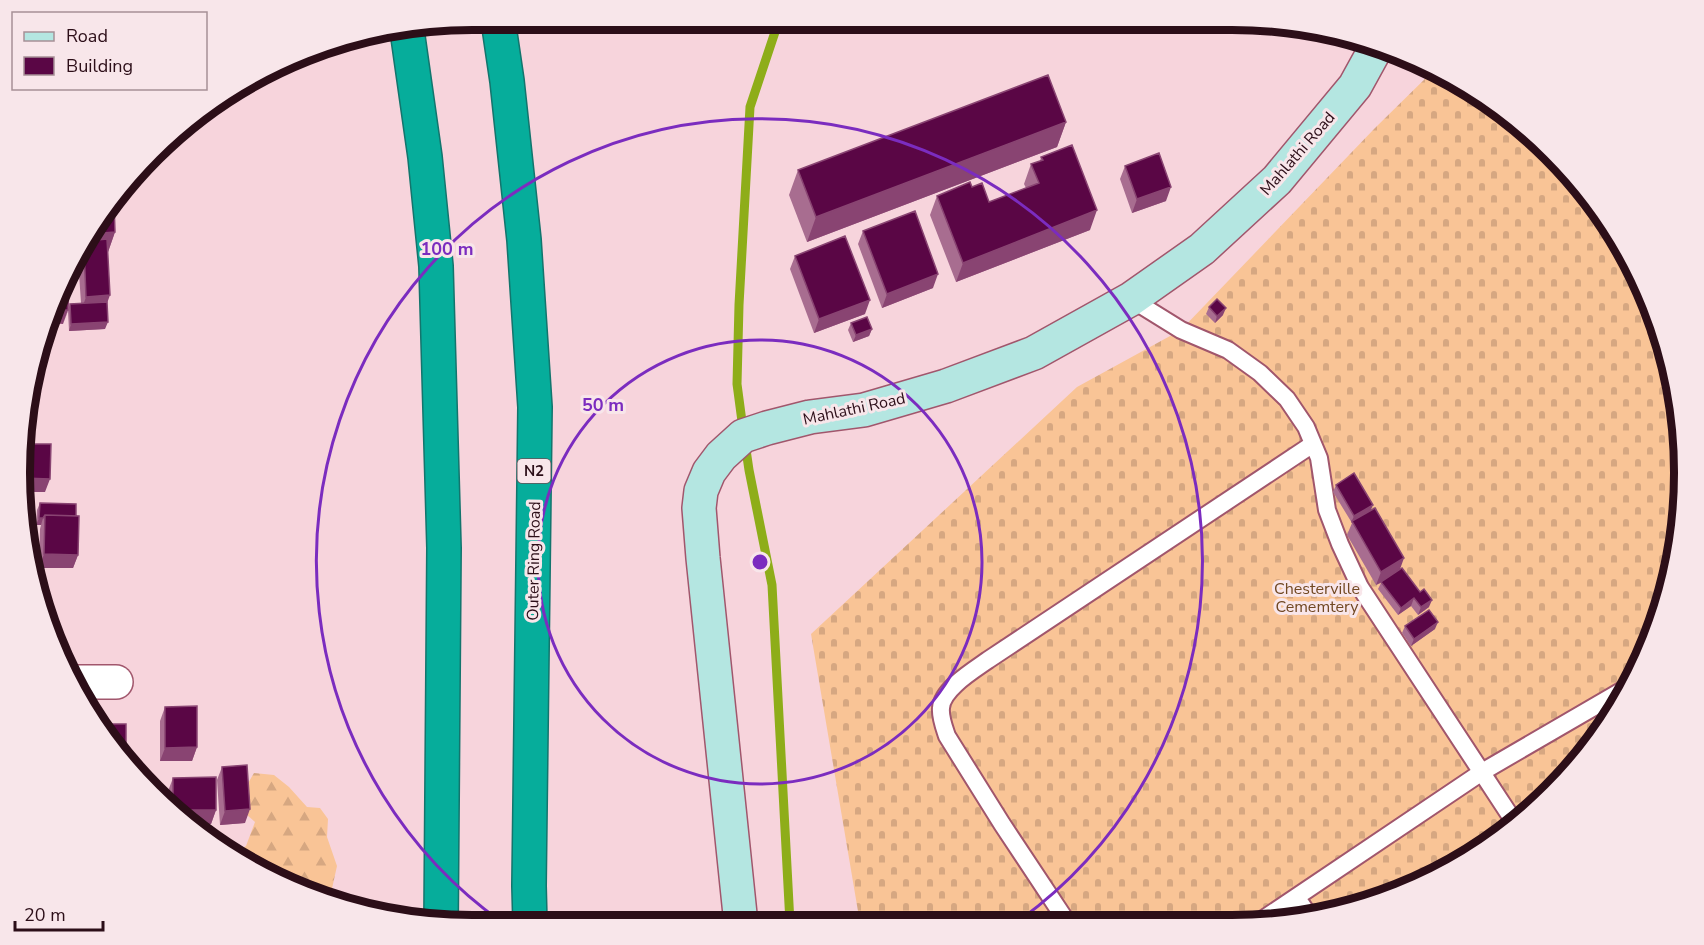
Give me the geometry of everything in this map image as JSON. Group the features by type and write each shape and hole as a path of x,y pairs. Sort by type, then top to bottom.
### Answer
{"highway":[{"name":"Outer Ring Road","path":"499,30 524,240 535,407 530,915"},
{"path":"408,35 425,157 436,266 444,548 441,914"}],"street":[{"name":"Mahlathi Road","path":"740,915 699,508 701,491 709,472 721,456 743,436 810,417 864,410 946,386 1034,353 1131,299 1202,249 1277,180 1355,86 1374,53"},
{"path":"83,682 116,682"}],"lane":[{"path":"1131,299 1181,330 1228,350 1260,373 1287,399 1306,427 1314,444 1319,458 1328,510 1340,544 1360,587 1510,816"},
{"path":"1062,915 1014,844 947,736 942,722 941,706 945,695 988,660 1314,444"},
{"path":"1274,913 1482,772 1614,695"},
{"path":"1297,898 1305,908"}],"green space":[{"name":"Chesterville Cememtery","path":"1428,76 1453,89 1501,121 1564,181 1583,203 1615,251 1640,303 1659,358 1670,415 1674,472 1673,501 1665,559 1651,615 1615,694 1583,742 1564,764 1501,824 1453,856 1374,892 1318,906 1260,914 859,915 811,634 1077,387 1181,330"},
{"path":"254,773 274,775 289,787 307,807 320,808 328,819 327,837 337,866 331,892 277,869 241,849 246,846 255,822 246,814 244,790"}],"building":[{"path":"1048,75 1066,122 816,217 798,170"},
{"path":"1072,145 1097,210 963,263 937,196 970,182 972,187 982,183 989,202 1039,183 1031,164 1043,160 1041,157"},
{"path":"1159,153 1171,187 1137,199 1125,166"},
{"path":"915,211 938,274 887,294 863,231"},
{"path":"114,213 115,232 101,233"},
{"path":"845,236 870,300 819,319 795,256"},
{"path":"107,239 110,295 86,297 84,260 96,240"},
{"path":"69,293 68,310 61,310"},
{"path":"1217,299 1226,308 1217,316 1209,307"},
{"path":"107,302 108,322 71,324 70,304"},
{"path":"867,317 872,329 856,335 851,323"},
{"path":"31,444 51,444 50,479 30,478"},
{"path":"1354,473 1373,505 1354,516 1336,485"},
{"path":"40,503 76,504 76,516 45,515 39,518"},
{"path":"1375,508 1404,558 1381,572 1352,521"},
{"path":"45,515 79,516 78,555 44,554"},
{"path":"1402,568 1420,592 1424,589 1432,600 1421,607 1414,598 1401,608 1381,582"},
{"path":"1429,610 1438,622 1414,639 1405,626"},
{"path":"197,706 197,747 165,748 165,707"},
{"path":"109,724 126,724 126,748"},
{"path":"247,765 250,809 225,811 222,767"},
{"path":"216,777 216,810 187,810 173,797 173,778"}],"waterway":[{"path":"743,429 737,384 750,107 776,30"},
{"path":"745,443 772,585 790,915"}]}
